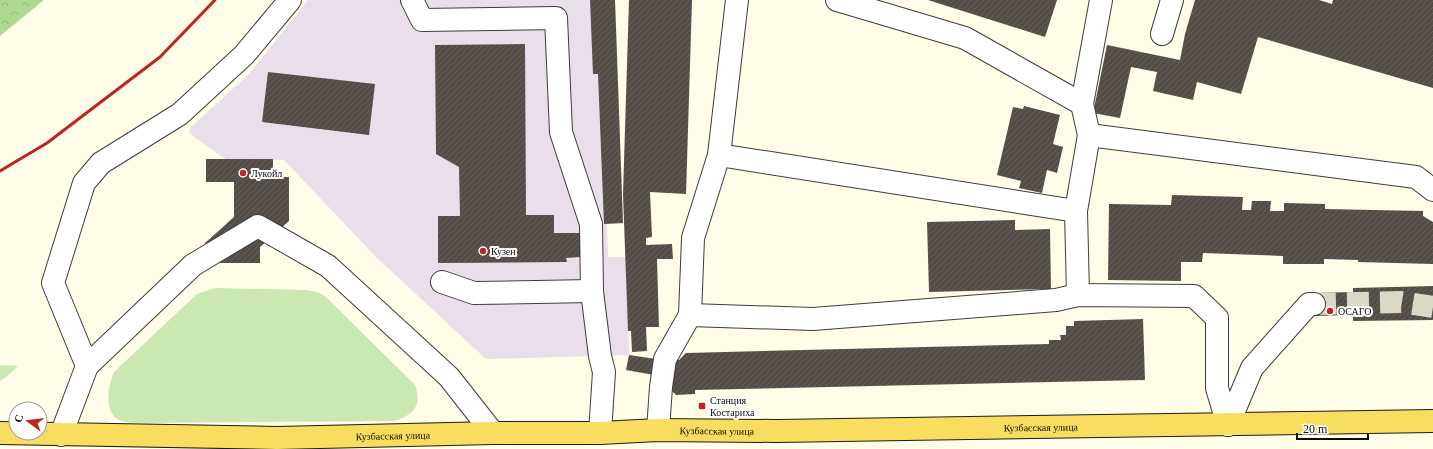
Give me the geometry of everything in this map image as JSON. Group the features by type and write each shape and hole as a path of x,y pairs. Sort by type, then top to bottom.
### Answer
{"main road":[{"name":"Кузбасская улица","path":"0,433 277,438 493,433 600,433 658,430 776,431 1433,421"}],"lane":[{"path":"87,366 53,283 84,184 100,163 180,114 244,54 290,0"},
{"path":"412,0 422,20 559,9 561,132 591,224 592,291 600,356 604,372 600,433"},
{"path":"658,430 661,387 665,360 690,315 693,238 719,155 737,0"},
{"path":"837,0 965,38 1082,104"},
{"path":"1078,295 1076,211 1089,135 1082,104 1100,0"},
{"path":"1162,34 1172,0"},
{"path":"1089,135 1416,177 1433,190"},
{"path":"719,155 1076,211"},
{"path":"62,435 87,366 193,265 258,226 328,266 449,377 493,433"},
{"path":"442,282 474,293 592,291"},
{"path":"690,315 813,319 1056,300 1078,295 1194,296 1217,318 1218,388 1228,425"},
{"path":"1228,425 1252,368 1309,304 1314,304"}],"shaded area":[{"path":"308,0 615,0 623,223 607,224 608,257 626,257 629,355 486,359 377,258 284,160 225,159 189,133 190,128 250,73"}],"green space":[{"path":"0,0 44,0 0,36"},
{"path":"215,288 306,290 317,292 325,296 415,385 418,399 415,409 401,419 394,421 138,423 119,420 111,411 108,398 114,372 197,294"},
{"path":"0,365 18,366 0,381"}],"building":[{"path":"590,0 615,0 623,223 604,224 598,74 593,74"},
{"path":"629,0 692,0 686,194 650,192 652,237 646,238 646,245 672,244 673,259 657,259 659,327 646,327 647,351 632,352 631,331 628,331 623,194"},
{"path":"928,0 1057,0 1045,37"},
{"path":"1195,0 1319,0 1332,4 1333,0 1433,0 1433,88 1258,37 1241,94 1197,82 1193,100 1153,91 1157,72 1131,67 1120,118 1093,113 1107,45 1180,60 1185,34"},
{"path":"525,44 526,215 554,215 554,233 580,233 580,257 566,258 567,262 438,263 438,216 460,216 459,167 436,154 435,45"},
{"path":"268,72 375,84 369,135 262,122"},
{"path":"1024,106 1060,115 1053,144 1063,147 1057,173 1047,170 1042,193 1019,188 1021,181 997,175 1013,107 1023,109"},
{"path":"206,159 273,159 273,177 289,177 289,221 260,247 260,263 206,263 205,243 234,217 234,182 206,182"},
{"path":"1172,195 1243,197 1242,210 1251,210 1252,201 1271,201 1270,211 1284,211 1284,203 1325,204 1325,209 1423,211 1423,216 1433,222 1433,264 1358,262 1358,260 1324,259 1324,264 1283,264 1283,256 1203,253 1202,262 1181,262 1181,281 1108,280 1109,204 1171,205"},
{"path":"1015,220 1015,230 1050,229 1051,289 929,292 927,222"},
{"path":"1433,286 1433,320 1353,321 1353,315 1313,316 1313,293 1353,292 1353,288"},
{"path":"1143,319 1145,380 695,390 695,394 676,395 672,391 671,360 679,360 686,353 1049,344 1049,340 1061,340 1060,335 1066,335 1066,326 1074,326 1074,321"},
{"path":"629,355 656,359 654,375 626,370"}],"tunnel":[{"path":"1314,304 1401,302 1433,307"}],"railway":[{"path":"0,171 47,143 160,57 215,0"}],"place":[{"name":"Лукойл","path":"243,173"},
{"name":"Кузен","path":"483,251"},
{"name":"ОСАГО","path":"1330,311"},
{"name":"Станция Костариха","path":"702,406"}]}
